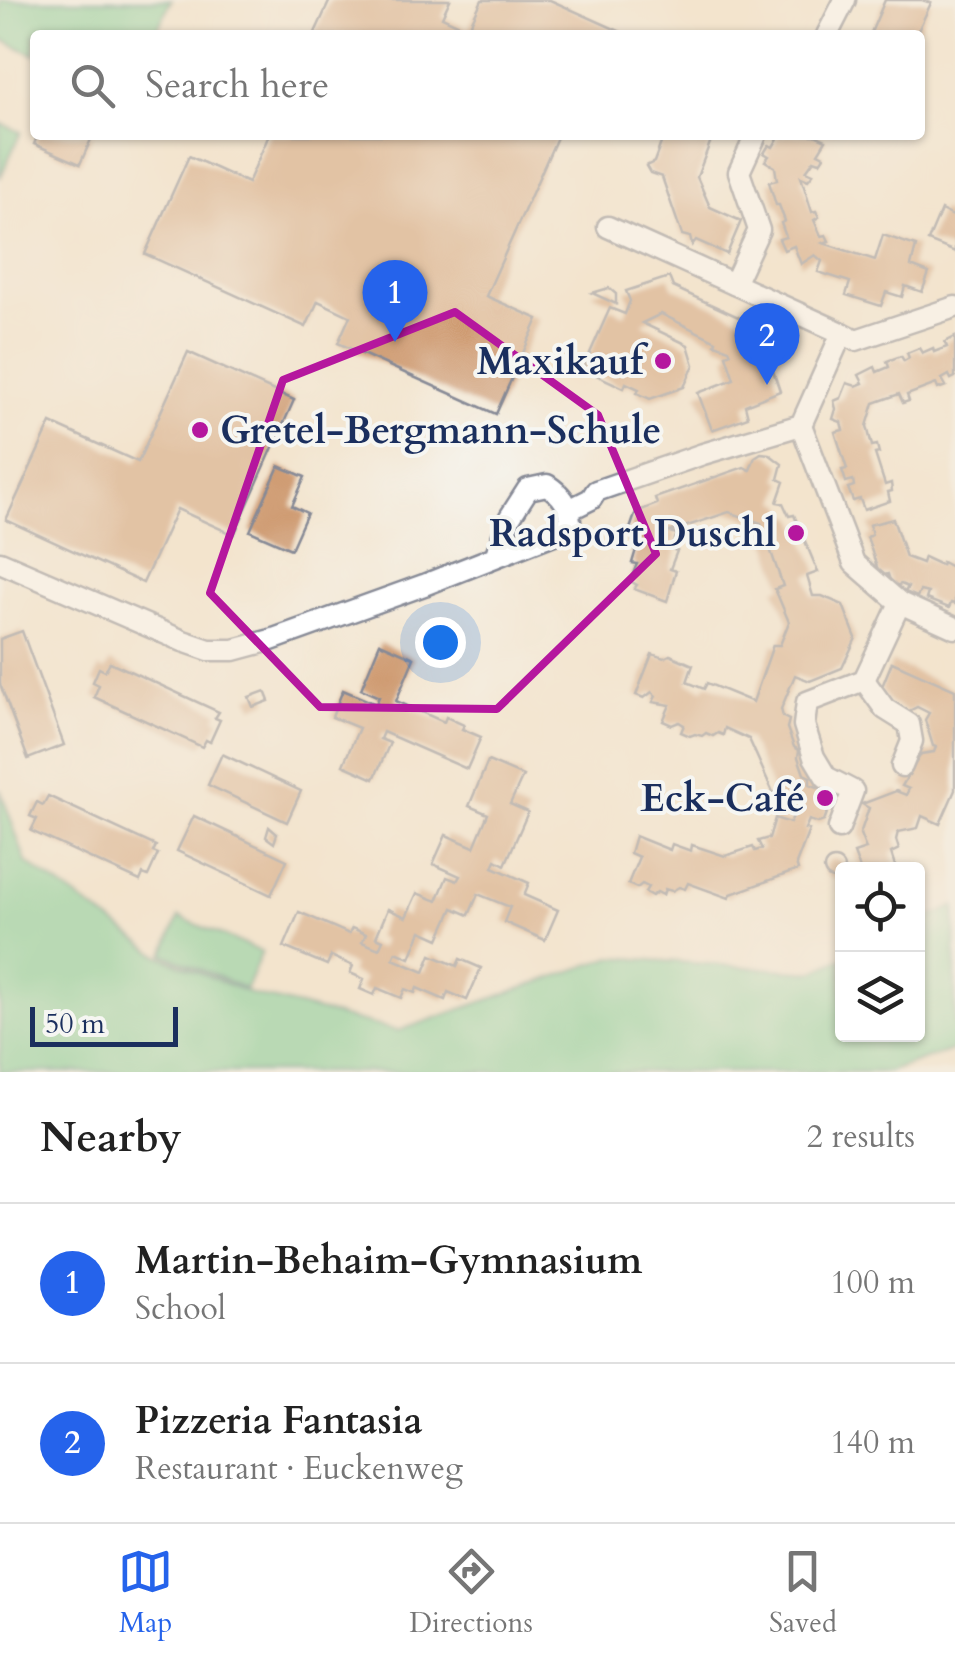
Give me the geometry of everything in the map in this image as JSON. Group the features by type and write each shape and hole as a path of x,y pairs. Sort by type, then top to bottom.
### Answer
{"street":[{"path":"829,30 844,0"},
{"path":"734,284 760,230 738,172 754,140"},
{"path":"608,227 856,340 955,307"},
{"path":"842,333 800,424 854,563 900,602 955,628"},
{"path":"569,510 591,499 596,491 800,424"},
{"path":"0,562 183,641 209,650 234,650 272,640 495,557 561,531 570,521 561,494 548,485 528,488 510,516 495,557"},
{"path":"839,828 853,791 826,778 814,757 804,724 807,702 864,680 900,602"},
{"path":"864,680 884,709 908,724 912,742 902,766"}],"highlighted area":[{"path":"455,312 598,415 656,554 497,709 320,707 210,593 283,380"}],"green space":[{"path":"0,0 171,0 157,30 30,30 30,53 0,39"},
{"path":"0,123 21,132 0,178"},
{"path":"0,789 26,862 160,956 251,994 398,1031 612,957 813,972 835,961 835,1042 925,1042 925,921 955,906 955,1049 887,1072 0,1072"},
{"path":"179,917 262,952 246,989 164,954"}],"building":[{"path":"330,0 450,0 442,17 468,29 482,0 550,0 617,30 316,30"},
{"path":"885,0 931,3 918,30 872,30"},
{"path":"36,140 91,140 80,164 34,144"},
{"path":"267,140 556,140 486,296 538,319 496,414 338,343 350,316 318,301 306,327 145,254 189,156 248,183"},
{"path":"662,140 711,140 697,177 710,207 741,221 727,254 696,240 692,245 690,237 682,235 662,177 650,173 646,166 654,162"},
{"path":"777,140 826,140 818,153 824,156 820,162 814,160 806,171 813,174 808,180 801,177 812,212 816,211 819,217 814,220 821,236 826,235 829,241 823,243 875,260 883,235 916,246 911,266 929,273 922,292 905,286 902,297 886,292 881,306 846,295 850,282 818,272 822,261 815,255 801,264 794,246 784,250 779,239 786,237 781,223 785,221 769,182 777,180 775,167 765,161 769,156 764,153 769,145 773,147"},
{"path":"941,210 955,217 955,252 928,241"},
{"path":"669,277 673,287 758,326 780,391 745,405 748,417 712,430 698,393 734,379 726,355 731,353 716,341 661,314 642,323 688,345 694,365 684,387 650,399 626,383 624,388 583,369 610,308 625,314 630,301 626,291"},
{"path":"609,288 616,294 616,304 592,293"},
{"path":"955,337 955,377 942,379 946,386 938,389 936,384 907,395 909,401 903,403 899,394 874,403 867,426 872,446 877,445 879,453 875,454 885,485 891,483 892,491 888,492 890,501 864,510 860,499 853,501 848,488 854,486 853,480 846,482 842,470 847,469 835,432 843,430 841,422 833,419 834,401 841,398 847,383 863,383 859,375 875,367 877,372 889,367 887,361 901,356 904,361 909,358 907,353 919,348 922,353 947,347 945,342"},
{"path":"188,352 294,400 234,535 177,509 143,583 6,520 51,423 138,462"},
{"path":"761,453 782,464 778,479 784,482 777,502 783,503 789,516 794,515 818,572 807,576 813,596 843,605 856,638 842,668 810,681 795,675 781,709 783,717 789,720 787,728 810,784 834,794 824,821 809,820 796,864 798,870 729,898 688,883 685,889 665,889 663,895 657,892 652,896 642,884 637,888 628,884 639,857 630,853 635,836 670,850 672,844 691,851 692,845 725,856 753,847 755,851 762,849 758,841 769,838 775,818 790,823 794,814 786,811 783,800 777,801 749,739 725,728 723,735 690,736 681,732 684,725 679,722 672,725 663,721 670,705 653,702 656,696 652,692 644,698 636,695 652,654 664,658 670,655 693,665 687,682 704,689 707,683 753,702 773,645 780,645 789,622 775,589 783,586 761,523 729,512 669,532 677,534 671,549 677,551 670,569 676,571 667,601 634,589 637,585 630,581 637,564 632,563 638,543 633,541 636,531 630,529 636,512 657,504 655,498 744,467 750,470"},
{"path":"279,466 305,477 292,506 307,513 291,549 250,531"},
{"path":"893,519 906,557 922,563 924,557 955,569 955,604 951,603 949,608 926,599 928,593 920,591 917,597 905,592 908,587 901,584 892,587 888,574 880,576 867,537 872,535 869,525"},
{"path":"22,631 64,745 28,759 0,684 0,639"},
{"path":"380,643 414,658 396,701 444,722 446,717 481,737 467,769 383,732 380,739 390,743 374,779 343,765 359,728 332,717 343,690 376,704 379,697 361,689"},
{"path":"110,662 219,712 215,718 220,720 210,742 206,740 202,747 94,697 99,685 93,682 99,668 105,671"},
{"path":"892,662 955,690 955,790 940,824 922,816 918,828 898,832 899,849 891,853 894,862 857,862 854,853 866,849 860,834 869,808 862,804 896,791 906,795 909,789 902,786 921,754 934,752 936,747 925,720 929,713 917,707 907,712 890,703 881,689"},
{"path":"265,691 269,701 253,707 249,697"},
{"path":"222,754 301,791 287,822 208,785"},
{"path":"488,761 523,776 510,804 528,812 505,865 496,860 493,867 529,883 524,895 558,910 545,940 504,922 510,907 478,894 469,915 453,908 439,939 421,931 410,958 396,952 393,959 424,972 431,955 457,966 460,959 481,968 467,1000 448,992 445,1000 417,988 415,993 405,989 401,998 377,988 374,995 360,989 364,979 350,973 353,966 331,956 327,965 284,947 299,912 349,934 352,928 366,934 362,942 379,949 383,940 376,937 388,909 406,917 417,893 437,901 447,877 457,881 460,876 433,864 446,835 474,847 488,814 469,806"},
{"path":"48,796 156,846 153,852 158,854 148,876 143,874 140,881 31,831 37,819 30,816 37,802 43,805"},
{"path":"194,816 287,860 271,895 177,851"},
{"path":"269,827 277,834 274,843 266,837"},
{"path":"834,859 841,862 835,862 834,879 824,869"}],"place":[{"name":"Martin-Behaim-Gymnasium","path":"395,342"},
{"name":"Maxikauf","path":"663,361"},
{"name":"Pizzeria Fantasia","path":"767,385"},
{"name":"Gretel-Bergmann-Schule","path":"200,430"},
{"name":"Radsport Duschl","path":"796,533"},
{"name":"Eck-Café","path":"825,798"}]}
